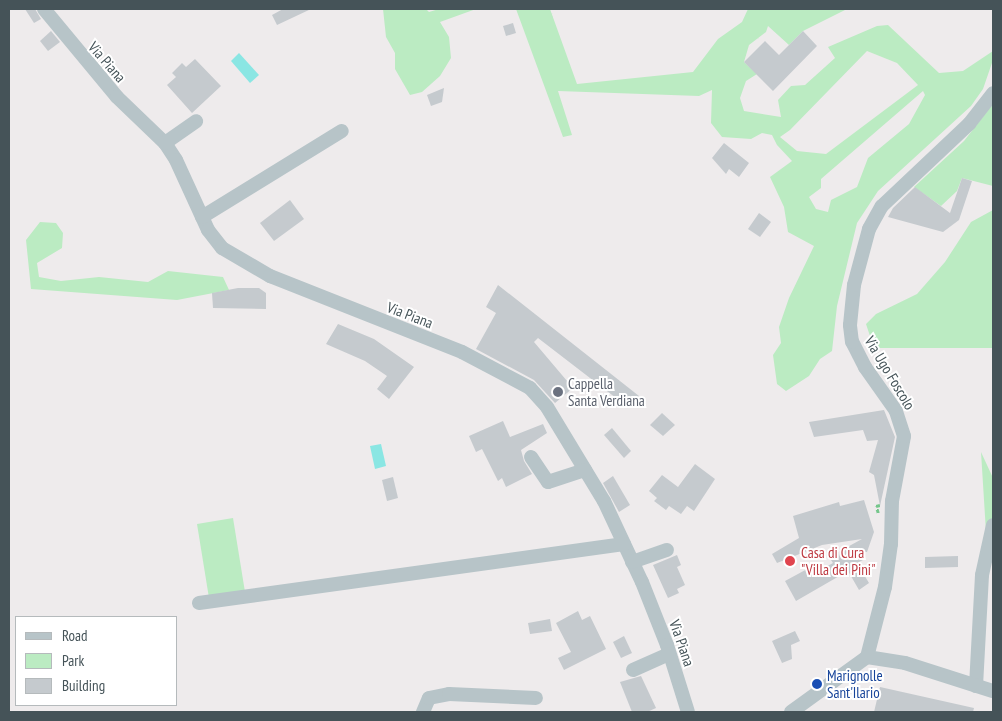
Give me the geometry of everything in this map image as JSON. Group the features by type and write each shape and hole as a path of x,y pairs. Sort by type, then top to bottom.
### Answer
{"street":[{"name":"Via Piana","path":"44,9 116,97 165,143 202,218 222,248 270,276 462,352 530,388 547,407 585,470 624,544 669,654 688,712"},
{"name":"Via Ugo Foscolo","path":"867,657 885,587 891,544 892,500 904,436 896,411 865,367 852,342 850,325 854,285 869,229 882,206 969,124 993,92"},
{"path":"165,143 196,121"},
{"path":"202,218 342,131"},
{"path":"531,457 548,482 585,470"},
{"path":"976,686 982,575 993,525"},
{"path":"199,603 624,544"},
{"path":"632,562 667,550"},
{"path":"633,670 669,654"},
{"path":"791,712 867,657 905,663 993,691"},
{"path":"423,712 429,698 449,694 536,698"}],"path":[{"path":"880,520 876,506 884,504"}],"green space":[{"path":"383,9 426,9 429,12 439,9 476,9 440,22 449,37 451,58 440,76 422,92 410,95 395,69 395,53 386,37"},
{"path":"516,9 550,9 577,84 693,72 718,39 742,22 748,9 847,9 803,31 789,45 768,26 766,32 749,45 744,62 757,74 746,81 740,98 744,111 781,117 778,100 791,86 805,85 835,58 828,47 877,26 888,25 939,73 963,71 993,51 993,60 983,89 971,106 878,191 857,223 837,306 832,351 820,359 809,376 786,391 777,384 773,355 781,343 779,327 789,298 814,246 788,232 784,207 770,177 792,161 777,145 772,135 762,133 751,139 722,137 711,123 712,90 699,96 558,91 572,135 563,137","holes":["867,51 897,63 918,85 826,154 797,151 780,137 790,130","923,91 925,95 909,124 868,158 857,187 831,200 828,212 816,209 809,197 821,188 821,179"]},
{"path":"993,104 993,186 962,178 957,191 941,206 914,187 964,141"},
{"path":"993,210 993,348 874,348 866,324 876,314 917,294 945,262 971,222"},
{"path":"40,222 56,223 63,233 62,248 37,263 39,277 61,281 99,277 148,282 168,271 223,277 229,290 177,300 31,289 26,240"},
{"path":"981,452 993,478 993,532 986,532"},
{"path":"233,518 245,592 209,598 197,524"}],"water":[{"path":"239,53 259,75 250,83 231,61"},
{"path":"381,444 386,466 375,469 370,446"}],"building":[{"path":"25,9 35,9 41,19 34,23"},
{"path":"283,9 311,9 277,25 272,15"},
{"path":"513,23 516,33 506,36 503,26"},
{"path":"51,31 60,42 48,51 40,41"},
{"path":"803,31 817,46 773,91 744,62 765,41 779,55"},
{"path":"195,59 221,86 192,113 167,85 176,77 172,73 182,63 186,67"},
{"path":"444,88 442,102 431,106 427,95"},
{"path":"724,143 749,163 739,177 729,169 726,174 712,158"},
{"path":"962,178 972,181 959,220 943,232 888,217 893,208 915,187 950,213"},
{"path":"290,200 304,219 274,241 260,223"},
{"path":"759,213 771,222 760,237 748,229"},
{"path":"498,285 639,396 629,408 538,338 534,342 573,388 555,403 534,380 476,349 496,313 486,307"},
{"path":"238,288 259,288 266,293 266,309 213,308 212,293"},
{"path":"338,324 374,339 414,367 389,399 377,389 387,376 365,361 326,344"},
{"path":"884,410 895,437 880,506 874,475 869,472 878,440 867,441 863,430 814,437 809,422"},
{"path":"662,413 675,425 663,436 650,425"},
{"path":"503,421 510,437 543,424 547,433 521,450 524,461 532,474 506,487 502,478 498,481 482,449 476,452 469,436"},
{"path":"612,428 631,451 624,458 604,435"},
{"path":"695,464 715,479 694,511 687,506 681,514 669,506 666,510 654,501 657,498 649,491 662,475 678,487"},
{"path":"613,476 630,505 619,512 603,483"},
{"path":"393,477 398,498 387,501 382,480"},
{"path":"864,500 874,532 867,552 861,552 863,560 857,563 869,583 859,590 848,571 796,601 785,581 809,568 813,574 833,563 829,557 862,539 822,545 777,563 772,554 799,538 793,516 839,502 840,506"},
{"path":"677,555 681,565 677,567 685,585 677,589 679,593 668,598 653,565"},
{"path":"958,556 958,567 925,568 925,557"},
{"path":"578,611 582,620 590,616 606,649 564,670 558,658 571,652 556,623"},
{"path":"550,619 552,631 530,634 528,623"},
{"path":"795,631 800,641 791,645 792,659 782,663 772,641"},
{"path":"624,636 632,653 621,658 613,642"},
{"path":"641,676 656,708 647,712 632,712 620,682"},
{"path":"880,687 974,708 973,712 874,712"}],"place":[{"name":"Cappella Santa Verdiana","path":"558,392"},
{"name":"Casa di Cura \"Villa dei Pini\"","path":"790,561"},
{"name":"Marignolle Sant'Ilario","path":"817,684"}]}
